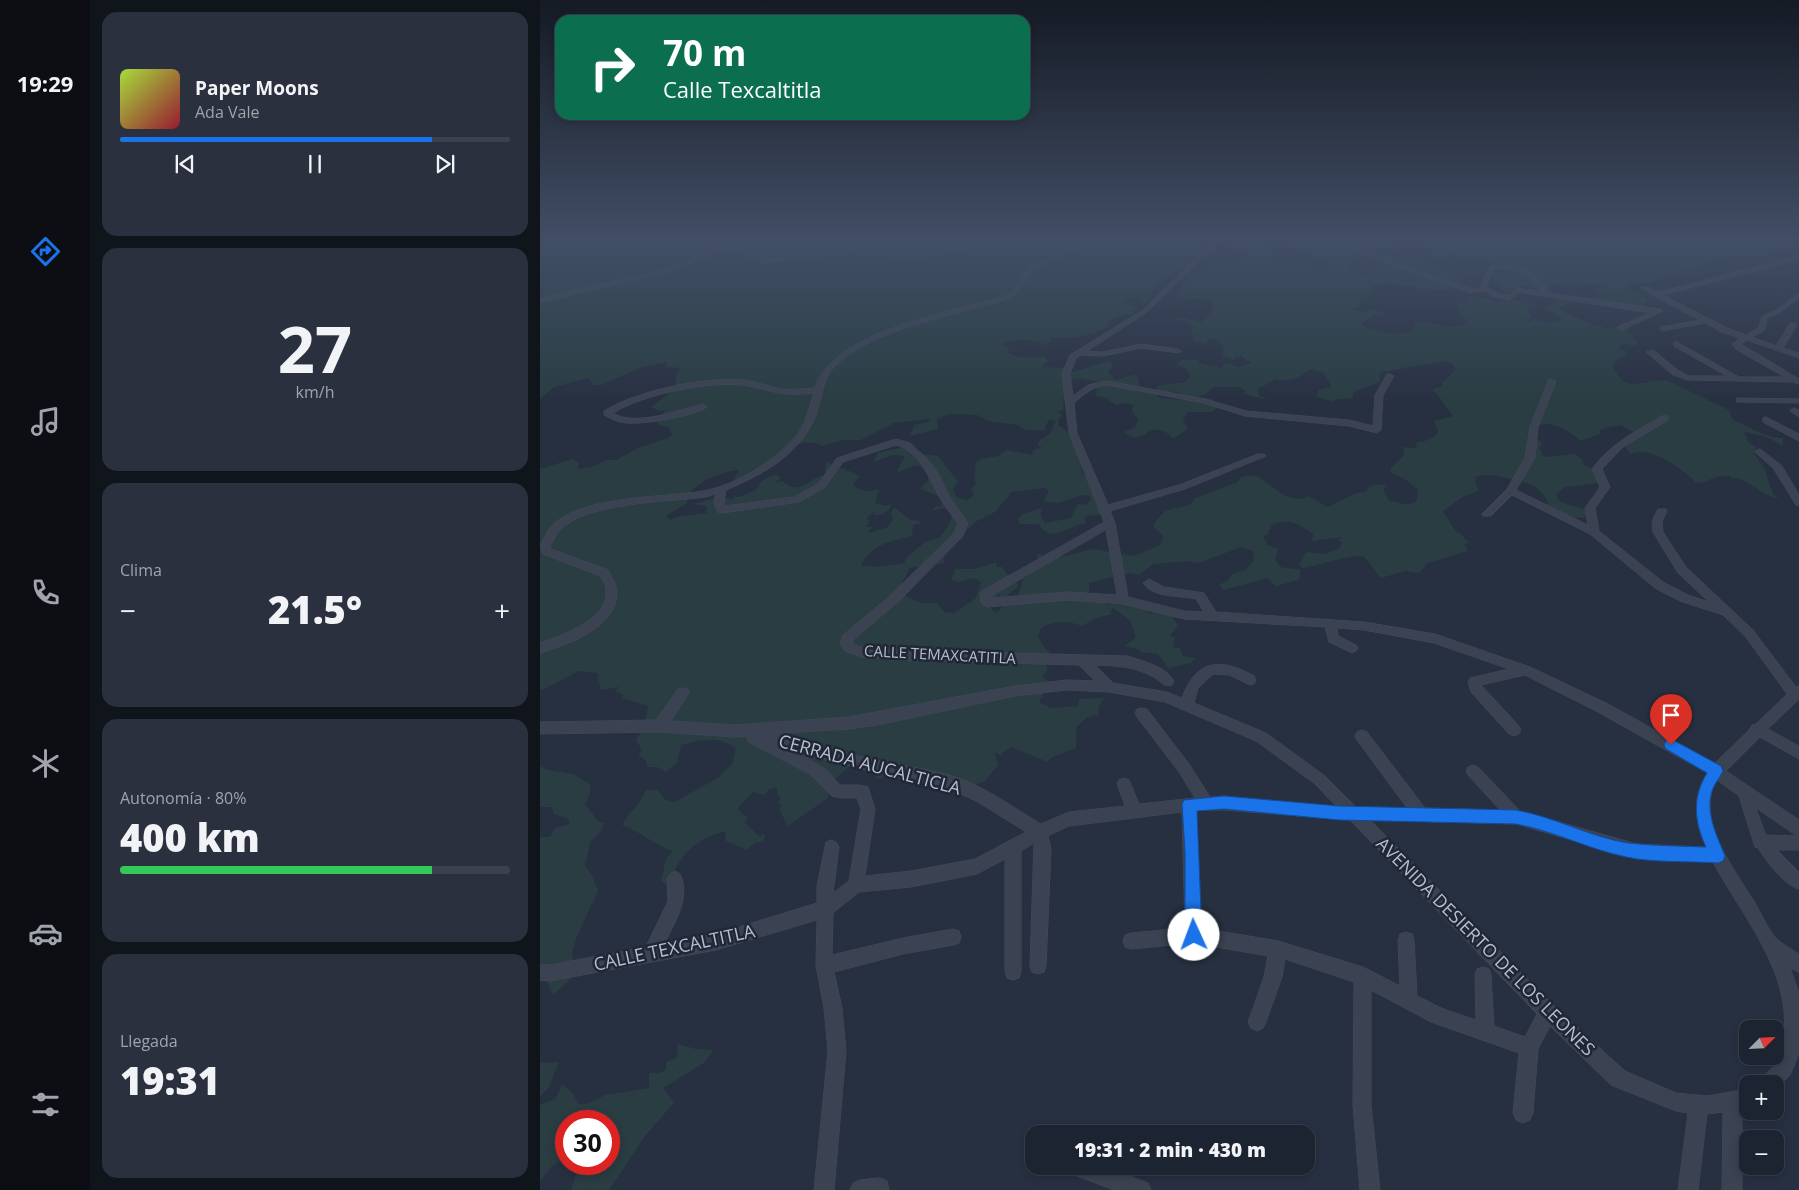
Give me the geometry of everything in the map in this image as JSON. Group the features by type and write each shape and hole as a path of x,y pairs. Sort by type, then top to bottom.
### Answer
{"street":[{"path":"540,301 563,294"},
{"path":"540,648 565,640 588,626 606,610 612,590 604,572 548,551 545,546 546,539 557,527 590,508 691,496 721,489 780,456 797,441 812,415 823,374 849,352 892,331 1012,294"},
{"path":"1123,600 1110,523 1073,433 1066,374 1073,357 1144,311 1162,294"},
{"path":"1493,294 1509,298 1514,294"},
{"path":"1536,294 1658,312"},
{"path":"1653,294 1745,339 1799,356"},
{"path":"1656,295 1662,294"},
{"path":"1796,381 1736,344 1762,328 1762,318 1777,312 1799,296"},
{"path":"1622,328 1675,305"},
{"path":"1664,329 1707,321"},
{"path":"1778,349 1793,325"},
{"path":"1677,344 1707,363 1740,380"},
{"path":"1079,353 1103,354 1141,346 1177,351"},
{"path":"1650,352 1676,373 1688,378 1796,381"},
{"path":"1069,403 1095,383 1205,401 1245,413 1350,423 1377,430 1380,395 1390,376"},
{"path":"1487,514 1511,491 1530,458 1534,427 1552,381"},
{"path":"703,407 638,421 623,421 610,417 607,413 614,406 634,400 707,384 740,382 789,392 818,390"},
{"path":"1740,400 1799,401"},
{"path":"1594,532 1590,508 1605,487 1598,469 1603,459 1614,449 1665,418"},
{"path":"1766,420 1799,438"},
{"name":"CALLE TEMAXCATITLA","path":"721,489 719,503 722,510 791,501 821,486 834,466 843,459 892,443 907,445 933,473 944,497 963,523 963,527 959,534 894,598 847,638 846,643 849,648 860,652 894,655 1127,661 1158,673 1168,681"},
{"path":"1760,452 1777,466 1799,503"},
{"path":"1105,510 1182,487 1261,456"},
{"path":"1511,491 1594,532 1659,585 1684,598 1726,612"},
{"path":"1662,511 1657,521 1658,532 1682,570 1750,633 1797,693 1757,729 1716,771 1705,790 1703,813 1709,838 1767,941 1788,985 1793,1004 1794,1028 1791,1057 1778,1075"},
{"path":"1110,523 986,594 985,599 989,604 1062,596 1123,600 1184,615 1364,626 1435,639 1526,670 1609,712 1716,771 1799,829"},
{"path":"1150,583 1154,588 1171,594 1200,596 1212,616"},
{"path":"1330,623 1333,639 1352,648"},
{"path":"1081,659 1109,687"},
{"path":"1187,704 1189,690 1198,679 1212,669 1221,668 1250,680"},
{"path":"1514,730 1475,688 1474,682 1526,670"},
{"name":"AVENIDA DESIERTO DE LOS LEONES","path":"540,728 660,726 735,731 877,720 1033,687 1067,684 1109,687 1167,697 1261,737 1320,780 1548,1012 1618,1078 1676,1102 1699,1104 1739,1100"},
{"path":"660,726 683,693"},
{"path":"1142,713 1184,768 1206,803"},
{"path":"1757,729 1799,753"},
{"path":"735,731 772,746 821,774 834,790 843,792 856,790 863,792 868,809 856,885"},
{"name":"CERRADA AUCALTICLA","path":"735,731 776,737 801,748 950,782 983,797 1040,832"},
{"path":"1362,736 1420,813"},
{"path":"1473,771 1516,817"},
{"path":"1124,784 1134,811"},
{"path":"1745,790 1754,828 1760,842 1778,864 1798,882"},
{"name":"CALLE TEXCALTITLA","path":"540,972 550,972 716,942 824,909 856,885 911,878 977,866 1040,832 1069,819 1189,804 1206,803 1353,813 1420,813 1516,817 1539,821 1582,837 1628,850 1718,856"},
{"path":"1189,804 1193,852 1194,935"},
{"path":"1038,966 1043,849 1040,832"},
{"path":"1760,842 1799,843"},
{"path":"824,1190 837,1051 833,1008 824,966 824,909 831,847"},
{"path":"1013,847 1015,916 1013,972"},
{"path":"651,954 676,902 675,879"},
{"path":"1130,941 1194,935 1278,949 1363,976 1438,1016 1529,1047"},
{"path":"824,966 903,946 953,937"},
{"path":"1406,940 1409,1002"},
{"path":"1767,941 1799,964"},
{"path":"1257,1022 1273,977 1278,949"},
{"path":"1483,975 1485,1031"},
{"path":"1363,976 1362,1105 1370,1190"},
{"path":"1523,1114 1529,1047 1548,1012"},
{"path":"1688,1190 1699,1104"},
{"path":"1732,1190 1739,1111"},
{"path":"1100,1175 1141,1190"},
{"path":"860,1190 880,1188"}],"green space":[{"path":"540,294 1151,294 1147,299 1148,303 1140,301 1139,297 1123,300 1125,301 1119,304 1137,306 1133,314 1121,315 1108,321 1109,326 1088,335 1067,338 1051,337 1051,341 1046,345 1024,340 1001,344 1009,349 1008,353 1017,356 1030,358 1044,356 1048,361 1042,367 1067,368 1071,372 1111,362 1112,366 1108,372 1116,380 1137,375 1140,385 1134,387 1137,391 1154,393 1160,398 1182,400 1211,399 1218,406 1213,412 1188,412 1183,419 1188,429 1173,439 1165,432 1157,430 1150,430 1145,435 1134,438 1124,432 1135,427 1138,420 1132,411 1133,405 1125,403 1116,405 1106,398 1096,396 1097,382 1080,378 1065,380 1063,410 1058,412 1062,415 1058,419 1059,426 1064,428 1072,439 1078,454 1082,473 1104,493 1109,508 1112,510 1110,516 1106,513 1095,516 1089,515 1084,518 1086,523 1056,534 1049,533 1044,531 1039,524 1020,524 1018,519 1021,515 1041,508 1041,516 1045,523 1071,518 1078,504 1086,505 1091,500 1090,496 1084,495 1057,503 1044,501 1049,491 1045,488 1011,492 997,511 977,521 944,549 944,563 910,568 902,583 902,594 921,603 937,603 945,612 954,613 976,598 981,582 974,578 960,582 951,580 955,569 976,569 996,562 997,567 1002,567 1008,575 1014,575 1019,586 1001,600 999,594 990,608 997,613 1003,605 1009,606 1013,599 1018,596 1023,579 1046,562 1038,558 1037,554 1054,559 1092,549 1134,556 1161,545 1163,536 1153,526 1166,511 1191,504 1195,498 1238,482 1240,478 1247,475 1253,475 1265,481 1288,497 1304,499 1308,496 1328,507 1356,493 1365,492 1370,487 1378,484 1388,487 1383,488 1389,501 1411,504 1417,500 1418,490 1405,479 1391,473 1391,468 1405,454 1403,447 1416,448 1417,442 1434,436 1438,431 1434,421 1454,416 1433,391 1433,389 1442,386 1443,382 1456,370 1453,364 1445,361 1382,372 1379,375 1380,381 1377,383 1359,389 1353,393 1353,398 1333,400 1335,402 1317,397 1318,390 1331,387 1331,385 1324,373 1311,369 1299,377 1283,381 1276,379 1258,389 1259,396 1265,397 1263,399 1244,394 1246,391 1239,387 1214,387 1204,395 1192,398 1178,396 1181,393 1178,392 1157,391 1156,386 1185,382 1191,375 1185,368 1177,364 1181,360 1200,360 1198,363 1222,368 1225,363 1239,367 1251,363 1240,355 1240,358 1235,357 1234,360 1227,357 1220,358 1223,356 1224,346 1215,339 1208,339 1206,344 1192,340 1194,338 1191,332 1193,325 1170,317 1182,317 1202,323 1211,312 1214,304 1201,298 1186,301 1178,294 1371,294 1360,300 1361,307 1355,308 1355,310 1364,312 1377,309 1384,314 1374,315 1363,322 1362,325 1380,332 1395,334 1413,331 1416,323 1429,322 1444,327 1461,326 1468,322 1457,309 1456,303 1467,302 1466,297 1474,295 1497,302 1517,300 1532,306 1527,309 1531,317 1525,320 1531,322 1533,319 1550,323 1561,320 1557,314 1544,309 1553,300 1564,297 1574,303 1569,303 1559,308 1564,312 1594,325 1612,329 1617,326 1620,330 1625,327 1631,329 1627,331 1638,342 1635,346 1623,343 1620,346 1620,349 1628,353 1618,359 1613,367 1623,381 1635,384 1662,380 1668,381 1729,410 1733,420 1763,434 1783,438 1783,446 1767,437 1744,432 1748,442 1757,448 1754,453 1764,468 1773,494 1779,498 1767,495 1750,484 1730,476 1716,477 1702,483 1695,482 1678,468 1655,455 1642,452 1630,454 1623,443 1634,441 1635,433 1621,425 1604,428 1606,430 1601,429 1600,434 1581,441 1559,427 1547,424 1541,425 1535,427 1534,437 1543,443 1539,448 1544,457 1575,454 1583,461 1583,465 1594,469 1603,483 1566,486 1556,495 1561,502 1586,510 1589,517 1564,519 1546,505 1548,503 1545,497 1533,485 1522,481 1485,475 1476,477 1475,482 1479,490 1463,497 1443,511 1456,532 1460,533 1469,543 1464,544 1468,551 1428,563 1419,573 1406,571 1381,578 1366,559 1360,556 1303,568 1299,565 1306,552 1325,554 1339,549 1342,542 1337,540 1342,537 1312,541 1313,534 1308,530 1293,522 1282,522 1271,526 1268,535 1263,536 1268,545 1278,549 1275,559 1280,567 1301,570 1299,580 1276,586 1267,578 1224,590 1219,585 1228,580 1232,574 1245,570 1254,560 1253,551 1241,547 1199,563 1188,561 1153,564 1139,575 1129,573 1089,583 1089,593 1107,605 1123,604 1146,607 1149,614 1158,609 1169,613 1178,625 1170,636 1175,637 1173,647 1180,648 1183,656 1195,658 1191,663 1168,668 1158,654 1141,652 1138,649 1125,646 1136,637 1130,620 1113,608 1110,612 1113,614 1096,618 1082,626 1066,622 1041,628 1038,636 1046,650 1050,651 1045,659 1047,670 1042,677 1051,682 1039,702 1051,708 1078,706 1079,699 1104,698 1099,706 1098,716 1087,717 1076,728 1076,748 1050,758 1048,762 1011,747 1002,753 1004,756 995,753 998,765 984,782 954,789 916,768 878,779 868,767 852,764 830,783 828,798 788,826 779,810 782,806 778,803 781,799 777,793 777,787 768,790 765,795 753,792 738,808 743,815 748,817 744,822 759,836 765,834 763,842 756,842 747,850 726,841 725,831 704,839 683,856 667,885 661,881 666,859 673,851 622,825 646,790 658,790 665,800 675,802 719,777 732,764 736,748 716,740 696,741 681,745 677,763 666,772 657,767 648,767 645,760 638,755 642,751 636,739 644,728 648,706 622,698 623,695 615,691 620,687 601,690 597,673 579,671 542,690 540,689 540,469 572,459 579,463 578,469 591,467 607,460 616,460 638,448 670,437 672,434 669,427 659,425 657,422 665,410 659,411 651,407 674,390 677,373 681,368 665,367 668,362 642,367 601,385 593,385 589,378 554,387 540,399","holes":["953,414 977,415 988,421 1017,425 1026,430 1047,430 1045,427 1049,420 1056,421 1050,433 1039,441 1038,445 1042,447 1033,450 1032,455 1007,450 998,456 981,459 976,463 974,480 976,484 971,489 974,495 967,500 956,497 953,488 958,482 938,456 922,454 908,446 878,453 873,462 893,455 905,456 897,471 899,472 915,465 930,468 928,480 920,489 941,497 942,507 936,506 931,511 948,507 952,517 949,525 939,538 925,542 908,556 904,563 879,567 861,566 876,548 889,542 912,536 913,525 921,523 920,521 911,520 894,507 891,513 893,519 888,527 868,533 872,527 866,527 869,521 867,518 876,510 874,515 881,515 890,509 891,504 887,506 875,503 879,489 868,491 859,489 853,484 859,477 856,474 826,461 825,475 799,487 794,487 783,481 775,483 781,478 776,474 764,480 756,490 739,497 735,496 733,499 719,497 693,504 706,506 707,513 676,517 670,520 666,516 687,503 688,496 699,484 724,473 739,470 733,481 745,481 779,463 786,452 803,443 810,442 822,446 843,440 861,440 894,423 930,419 931,421 914,425 910,436 938,429 937,419 940,417 941,420 943,416"]},
{"path":"1599,294 1604,295 1602,297 1612,298 1603,294 1639,294 1641,294 1639,297 1645,298 1647,301 1644,305 1645,310 1580,298 1599,297"},
{"path":"540,766 548,770 573,774 590,784 590,794 585,804 598,821 604,823 600,832 590,842 585,866 592,875 598,891 577,936 572,954 577,973 553,995 545,977 540,982 540,837 550,837 555,828 570,824 568,819 554,814 552,807 540,807"},
{"path":"678,1044 696,1049 714,1050 704,1063 663,1088 674,1103 645,1136 620,1174 620,1110 555,1110 555,1164 540,1182 540,1105 555,1099 562,1085 573,1093 578,1104 587,1104 605,1095 649,1088 649,1073 658,1073 666,1070 666,1062 677,1058"},
{"path":"559,1062 549,1087 540,1097 540,1063"},
{"path":"576,1175 619,1175 609,1190 571,1190"}],"route":[{"path":"1194,935 1191,886 1193,852 1189,804 1224,803 1339,813 1420,813 1516,817 1539,821 1582,837 1628,850 1718,856 1709,838 1703,813 1705,790 1716,771 1671,745"}]}
